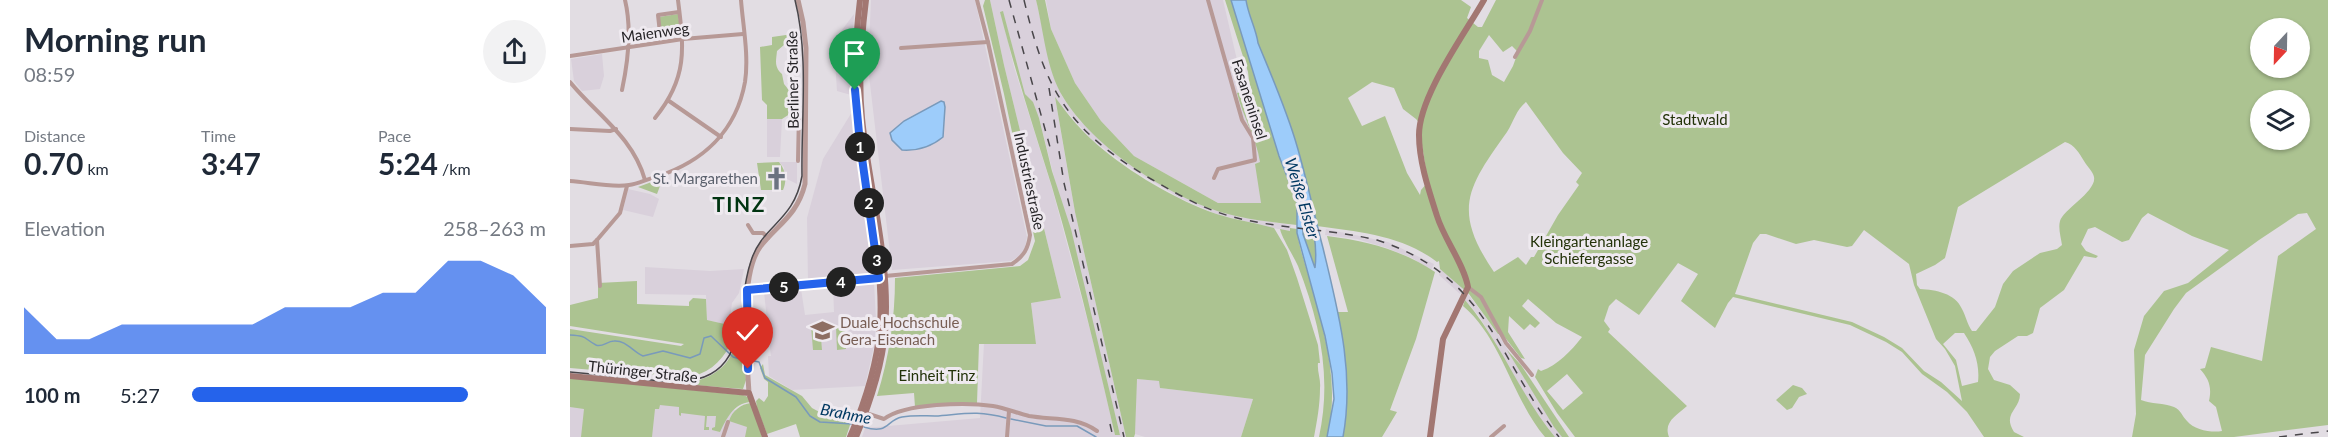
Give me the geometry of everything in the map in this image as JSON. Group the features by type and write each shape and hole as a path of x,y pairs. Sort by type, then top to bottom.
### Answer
{"main road":[{"path":"860,0 855,42 855,102 882,277"},
{"path":"850,437 856,432 875,385 884,345 886,315 861,108 860,58 866,0"},
{"path":"1430,437 1443,339 1468,287 1438,219 1425,176 1419,133 1424,107 1435,84 1484,0"},
{"name":"Thüringer Straße","path":"570,376 749,393"},
{"path":"749,393 765,437"}],"street":[{"path":"622,90 628,47 628,11 625,0"},
{"path":"655,118 669,101 680,75 683,39 678,0"},
{"path":"570,180 627,186 674,170 699,157 721,137 735,115 745,82 741,0"},
{"name":"Berliner Straße","path":"749,393 747,290 753,261 759,249 793,213 799,204 805,184 802,161 806,48 798,0"},
{"name":"Industriestraße","path":"882,277 1012,264 1022,257 1028,247 1030,235 977,0"},
{"name":"Fasaneninsel","path":"1208,0 1242,120 1252,138 1255,160 1218,169 1214,178"},
{"path":"1515,57 1530,31 1542,0"},
{"path":"661,42 658,15 680,12"},
{"name":"Maienweg","path":"570,56 683,39 743,34"},
{"path":"901,48 988,42"},
{"path":"570,82 616,129 630,148 645,180"},
{"path":"669,101 721,137"},
{"path":"799,112 802,161"},
{"path":"570,129 610,131 616,129"},
{"path":"570,246 593,244 597,240 620,213 627,186"},
{"path":"748,225 753,233 763,233 769,238"},
{"path":"597,240 600,286"},
{"path":"747,290 882,277"},
{"path":"1468,287 1481,297 1506,344 1532,375"},
{"path":"863,412 884,419 896,411 979,405 1031,416 1080,422 1096,430"},
{"path":"1007,437 1009,412"},
{"path":"723,437 728,422"},
{"path":"1491,437 1504,426"}],"shaded area":[{"path":"871,0 975,0 1027,237 1021,255 1011,261 892,270 868,67"},
{"path":"990,0 1036,0 1053,75 1062,96 1079,120 1115,153 1203,206 1245,218 1291,225 1290,231 1216,214 1180,198 1135,171 1092,140 1055,98 1075,212 1126,437 862,437 865,428 980,418 984,343 1036,344 1031,303 1061,298","holes":["1001,12 1003,12 1025,94 1039,118 1120,435 1115,435 1096,352 1052,188 1014,67"]},
{"path":"1046,0 1223,0 1248,107 1264,158 1267,203 1218,203 1134,156 1101,121 1075,83 1051,29"},
{"path":"854,14 851,95 837,91 835,61 839,34"},
{"path":"602,54 604,76 600,89 582,91 574,81 571,59"},
{"path":"852,112 875,275 808,281 807,218 823,159"},
{"path":"767,119 782,119 780,157 767,157"},
{"path":"779,162 797,162 797,184 785,178 784,167"},
{"path":"628,189 650,194 659,199 653,217 623,210"},
{"path":"1326,229 1388,242 1434,264 1431,270 1412,258 1387,248 1357,239 1325,235"},
{"path":"645,267 710,271 744,269 739,293 732,303 729,325 707,320 706,295 645,294"},
{"path":"1440,269 1463,288 1460,294 1439,275"},
{"name":"Duale Hochschule Gera-Eisenach","path":"874,282 875,342 865,386 792,390 769,376 768,356 771,356 764,292 801,289 805,315 834,312 833,286"},
{"path":"1468,294 1498,334 1562,437 1555,437 1534,410 1479,316 1465,300"},
{"path":"1136,379 1160,381 1160,388 1253,399 1241,437 1145,437 1135,434"},
{"path":"570,394 746,411 757,437 570,437"}],"green space":[{"name":"Einheit Tinz","path":"985,0 990,0 1061,298 1031,303 1036,344 979,344 977,403 915,407 914,393 877,396 890,338 895,278 1020,266 1028,260 1035,241 983,6"},
{"path":"1036,0 1045,0 1051,29 1075,83 1101,121 1134,156 1218,203 1261,203 1255,164 1260,162 1237,93 1250,89 1248,72 1225,0 1232,0 1297,202 1297,225 1224,213 1180,195 1134,168 1093,134 1076,116 1057,86 1049,62"},
{"path":"1246,0 1461,0 1471,7 1467,18 1478,27 1482,27 1496,0 2328,0 2328,425 2234,437 2132,437 2136,414 2134,350 2144,316 2164,291 2188,283 2229,250 2192,236 2148,213 2142,218 2129,240 2122,242 2095,227 2088,229 2081,244 2086,251 2098,256 2096,258 2084,256 2064,290 2040,308 2033,333 2018,336 1995,351 1990,357 1988,369 1994,380 2010,385 2020,394 2010,420 2014,432 2024,437 1984,437 1967,412 1947,392 1922,374 1902,352 1850,325 1733,297 1715,328 1681,301 1698,274 1678,263 1639,315 1616,299 1609,306 1604,321 1610,329 1608,332 1687,406 1669,423 1669,437 1575,437 1535,377 1538,369 1541,371 1559,361 1582,337 1556,323 1528,299 1522,306 1540,323 1535,328 1530,324 1524,330 1509,316 1508,332 1525,359 1521,358 1503,335 1498,334 1469,294 1440,269 1439,261 1395,240 1317,226 1296,144 1258,43","holes":["1489,35 1503,52 1512,46 1518,52 1504,82 1492,75 1488,60 1479,58 1479,51","1372,82 1394,88 1403,109 1422,126 1421,139 1428,182 1420,195 1407,173 1385,116 1362,126 1348,98","1526,102 1563,153 1582,173 1576,182 1579,185 1558,215 1534,257 1531,257 1526,265 1518,257 1494,272 1473,232 1469,215 1470,200 1482,169","2065,142 2076,150 2094,177 2090,188 2060,221 2062,245 2057,249 2040,253 2013,271 2003,284 1995,307 1976,331 1972,331 1955,299 1938,292 1920,289 1917,285 1916,274 1945,258 1958,207","2307,213 2316,229 2278,256 2262,361 2211,347 2205,368 2200,369 2209,384 2209,401 2216,407 2222,431 2199,429 2190,424 2174,407 2141,400 2145,355 2186,293 2298,214","1864,230 1909,264 1914,285 1936,339 1955,366 1962,401 1941,382 1924,371 1902,348 1884,337 1852,322 1735,294 1753,243 1760,234 1796,244 1814,240 1852,246","1955,333 1964,333 1971,344 1977,363 1978,382 1962,386 1956,360 1943,344","1567,374 1583,393 1563,410 1547,391"]},
{"path":"1003,11 1025,94 1033,102 1039,118 1052,171 1071,229 1120,435 1115,435 1069,249 1000,12"},
{"path":"678,14 681,36 662,38 659,17"},
{"path":"793,34 793,37 777,51 776,64 782,74 784,84 788,89 796,90 796,110 782,119 767,119 767,105 762,100 760,47 772,45 772,37"},
{"path":"1055,97 1072,119 1103,150 1146,180 1208,211 1274,228 1287,250 1318,345 1320,394 1314,437 1241,437 1253,399 1160,388 1159,381 1137,379 1135,434 1134,437 1126,437 1075,212"},
{"path":"779,162 785,176 783,190 761,190 757,163"},
{"path":"657,180 660,186 657,194 638,187"},
{"path":"1302,205 1310,219 1314,236 1315,268 1303,234"},
{"path":"1290,228 1297,229 1328,355 1332,395 1327,437 1319,437 1324,393 1322,350 1306,287 1280,229 1290,231"},
{"path":"1327,236 1397,252 1435,272 1416,339 1390,410 1397,412 1382,437 1343,437 1347,390 1343,344 1337,312 1348,312"},
{"path":"637,281 637,304 689,306 693,298 706,299 707,320 729,325 727,341 730,345 717,363 700,374 685,378 606,369 605,371 570,368 570,329 681,346 684,344 570,326 570,305 598,298 598,283"},
{"path":"1465,300 1478,316 1531,404 1555,437 1545,437 1534,422 1488,335 1463,306"},
{"path":"811,326 820,326 822,350 813,350"},
{"path":"845,326 846,349 837,350 836,327"},
{"path":"1507,350 1521,365 1569,437 1562,437 1554,427"},
{"path":"733,351 744,351 746,380 743,389 681,384 712,375 724,365"},
{"path":"763,364 765,375 802,396 812,408 825,415 852,419 846,437 800,437 796,424 767,434 756,401 759,398 764,402 768,396 768,382 764,379 760,368"},
{"path":"570,378 743,395 748,397 750,402 735,409 720,432 712,430 715,427 716,416 707,416 706,427 709,427 709,430 704,430 705,416 681,413 681,416 679,407 660,405 659,409 655,409 652,437 581,437 584,409 570,407"},
{"path":"1793,385 1802,388 1807,394 1799,397 1792,408 1787,410 1776,400"},
{"path":"751,403 762,437 745,437 747,427 729,421 737,409"}],"water":[{"name":"Weiße Elster","path":"1231,0 1246,0 1258,43 1289,120 1304,172 1343,342 1347,389 1343,437 1327,437 1334,399 1332,373 1325,336 1297,233 1297,202 1279,156","holes":["1302,206 1314,236 1315,268 1303,234"]},
{"path":"941,101 944,102 945,107 943,137 929,146 908,150 902,150 892,140 890,133 904,121"}],"waterway":[{"name":"Brahme","path":"570,335 583,337 598,346 611,341 622,342 643,356 663,351 690,358 700,354 704,338 711,336 733,357 744,360"},
{"name":"Brahme","path":"749,360 759,362 765,378 796,397 810,416 820,422 853,424"},
{"name":"Brahme","path":"864,427 883,428 897,419 911,416 978,413 1006,418"},
{"name":"Brahme","path":"1011,419 1046,426 1077,426 1096,437"}],"tram line":[{"path":"570,372 664,381 694,380 718,369 728,358 738,332 751,261 762,239 792,204 802,176 803,65 795,0"}],"railway":[{"path":"1009,0 1050,147"},
{"path":"1024,0 1041,60 1052,84 1080,125 1099,143 1161,185 1190,201 1222,214 1251,221 1377,240 1414,255 1443,275 1466,297 1486,322 1537,407 1559,437"},
{"path":"1049,88 1064,183 1124,437"},
{"path":"1110,424 1113,437"},
{"path":"2279,437 2328,431"}],"place":[{"name":"St. Margarethen","path":"776,178"},
{"name":"Duale Hochschule Gera-Eisenach","path":"822,331"}],"district":[{"name":"TINZ","path":"739,203"}],"route":[{"path":"748,369 747,290 879,278 860,144 855,90"}],"park label":[{"name":"Stadtwald","path":"1695,119"},
{"name":"Kleingartenanlage Schiefergasse","path":"1589,250"}]}
